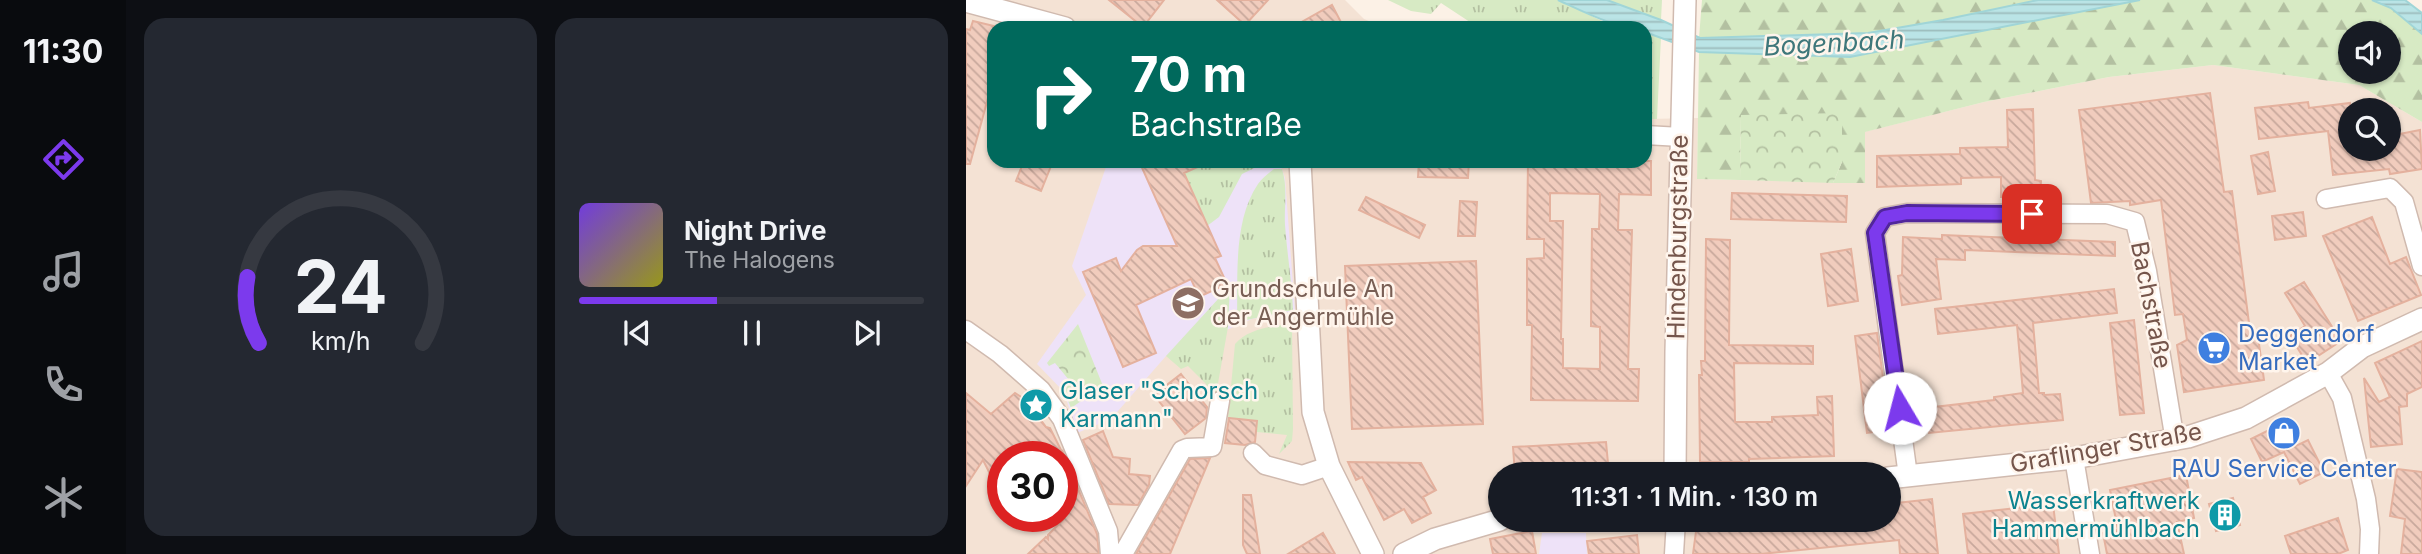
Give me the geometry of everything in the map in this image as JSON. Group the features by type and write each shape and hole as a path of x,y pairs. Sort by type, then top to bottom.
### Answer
{"street":[{"name":"Hindenburgstraße","path":"1675,462 1685,0"},
{"path":"966,1 1039,21"},
{"path":"1652,135 1681,137"},
{"path":"1300,168 1313,412 1329,466 1373,554"},
{"path":"2326,199 2390,188 2404,202 2422,266"},
{"name":"Bachstraße","path":"1897,462 1875,233 1885,217 1907,213 2107,214 2135,222 2147,271 2175,440"},
{"name":"Graflinger Straße","path":"1901,477 2074,458 2175,440 2246,418 2328,373 2362,347 2422,319"},
{"path":"966,330 1000,354 1041,390 1062,419 1108,531 1110,554"},
{"path":"2328,373 2342,398 2366,499 2370,529 2369,554"},
{"path":"1123,554 1182,450 1212,447 1220,401"},
{"path":"1253,453 1265,464 1301,474 1329,466"},
{"path":"2074,458 2090,554"},
{"path":"1404,554 1435,539 1488,524"},
{"path":"1674,554 1675,532"}],"shaded area":[{"path":"966,0 1345,0 1369,21 987,21 987,168 1652,168 1652,119 1698,118 1697,179 1864,183 1864,132 1984,102 2109,77 2213,65 2359,85 2381,98 2338,98 2338,161 2401,161 2401,110 2422,122 2422,554 966,554"},
{"name":"Grundschule An der Angermühle","path":"1106,168 1281,168 1285,178 1295,311 1252,319 1166,356 1111,419 1077,433 1064,392 1037,364 1086,295 1072,266"},
{"path":"1542,533 1586,533 1587,554 1539,554"}],"green space":[{"path":"1388,0 1558,0 1602,21 1468,21 1441,3 1431,14 1411,11"},
{"path":"1607,0 1662,0 1661,20"},
{"path":"1702,0 2038,0 1868,33 1699,38"},
{"path":"2140,0 2372,0 2391,7 2422,34 2422,122 2401,110 2401,98 2381,98 2359,85 2352,84 2401,84 2401,21 2338,21 2338,82 2213,65 2109,77 1984,102 1865,132 1865,183 1833,183 1842,162 1741,115 1740,180 1697,179 1699,52 1850,57"},
{"path":"1652,35 1661,37 1657,119 1652,119"},
{"path":"1842,113 1842,162 1833,183 1740,180 1741,115"},
{"path":"1195,168 1254,168 1242,174 1219,217 1207,226 1184,173"},
{"path":"1274,169 1282,169 1285,183 1285,225 1293,310 1242,321 1237,318 1237,267 1244,215 1260,182"},
{"path":"1230,286 1228,327 1214,406 1205,396 1206,384 1188,366 1181,369 1166,356"},
{"path":"1292,323 1292,441 1279,454 1287,435 1257,432 1257,421 1228,418 1235,344 1254,331"},
{"path":"1078,324 1103,386 1071,408 1063,388 1069,380 1055,363 1049,366 1047,363"}],"water":[{"name":"Bogenbach","path":"1558,0 1607,0 1700,38 1868,33 2038,0 2140,0 1850,57 1699,52 1652,35 1652,21 1606,21"},
{"path":"2372,0 2405,0 2422,13 2422,34 2391,8"}],"building":[{"path":"1109,0 1164,0 1148,21 1135,21"},
{"path":"1217,0 1268,0 1249,21 1241,21"},
{"path":"1332,5 1340,21 1303,21"},
{"path":"973,21 987,24 987,102 970,164 966,164 966,29 970,30"},
{"path":"2210,93 2224,192 2232,191 2250,331 2257,330 2264,380 2184,392 2177,345 2187,340 2183,314 2175,315 2161,200 2130,205 2130,201 2091,203 2079,110"},
{"path":"2308,102 2309,108 2338,104 2338,161 2401,161 2401,134 2420,130 2422,169 2390,174 2389,169 2333,175 2328,131 2259,139 2255,108"},
{"path":"2033,109 2035,180 2041,181 2040,198 2001,197 2001,177 1961,178 1961,184 1877,187 1877,156 1960,154 1960,148 2008,147 2007,110"},
{"path":"2268,152 2275,191 2258,194 2251,156"},
{"path":"1021,168 1050,168 1041,191 1016,181"},
{"path":"1142,168 1195,168 1184,173 1221,256 1215,258 1227,284 1199,297 1191,279 1136,305 1156,353 1123,367 1083,272 1116,258 1121,271 1143,246 1177,246"},
{"path":"1419,168 1469,168 1468,178 1418,177"},
{"path":"1528,168 1651,168 1651,195 1619,194 1618,230 1632,230 1628,369 1639,369 1638,401 1531,400 1532,325 1527,325 1527,259 1544,258 1544,239 1527,239","holes":["1550,193 1600,194 1599,229 1592,229 1591,326 1600,327 1600,369 1563,368 1563,221 1550,221"]},
{"path":"1732,193 1847,196 1846,222 1731,219"},
{"path":"1366,197 1425,225 1419,238 1359,210"},
{"path":"1460,201 1477,202 1475,236 1458,236"},
{"path":"2303,212 2306,236 2275,240 2272,216"},
{"path":"2372,217 2390,264 2406,257 2421,295 2358,321 2323,236"},
{"path":"1942,235 2115,242 2115,256 1965,250 1965,260 1936,259 1941,299 1902,305 1898,276 1902,275 1903,237 1942,239"},
{"path":"1706,239 1730,240 1729,345 1813,346 1813,364 1734,363 1735,422 1772,422 1772,417 1818,415 1817,397 1832,396 1834,456 1749,459 1749,462 1700,462 1699,375 1702,375 1701,361 1705,361"},
{"path":"1851,249 1858,301 1828,306 1821,254"},
{"path":"1476,261 1483,424 1352,429 1345,266"},
{"path":"2304,282 2341,341 2307,363 2290,336 2305,326 2285,293"},
{"path":"2114,289 2117,313 2033,323 2039,393 2060,394 2063,420 1929,433 1926,408 1994,400 1994,397 2023,393 2017,325 1938,334 1935,309"},
{"path":"2134,320 2144,413 2120,415 2110,323"},
{"path":"1877,333 1890,430 1867,433 1855,336"},
{"path":"2422,341 2422,387 2407,394 2407,406 2399,407 2402,444 2371,447 2364,378 2379,402 2390,397 2375,363"},
{"path":"1181,374 1207,407 1206,418 1185,434 1154,395"},
{"path":"966,393 991,414 1015,393 1026,400 1046,427 1050,428 1056,441 987,441 987,468 983,460 966,486"},
{"path":"1229,418 1257,421 1255,442 1245,445 1225,443"},
{"path":"2285,422 2296,446 2308,440 2324,472 2300,484 2284,452 2262,462 2251,439"},
{"path":"1103,431 1113,457 1130,459 1129,474 1150,476 1149,485 1138,505 1109,504 1083,440"},
{"path":"1606,442 1608,462 1514,462 1513,447"},
{"path":"1210,458 1170,554 1136,554 1190,459"},
{"path":"1348,462 1421,463 1436,490 1423,497 1431,513 1412,523 1404,509 1384,520 1362,477 1356,480"},
{"path":"2397,469 2422,472 2422,554 2401,554 2405,519 2390,516"},
{"path":"2186,475 2194,518 2177,522 2184,554 2107,554 2103,533 2118,530 2110,490"},
{"path":"1078,488 1097,534 1099,554 1028,554 1046,537 1048,539 1051,532 1078,532"},
{"path":"1243,495 1251,495 1260,554 1247,554 1243,545"},
{"name":"Wasserkraftwerk Hammermühlbach","path":"2233,498 2240,525 2216,531 2209,504"},
{"path":"1932,499 1938,554 1900,554 1899,540 1761,554 1693,554 1696,532 1901,532 1901,503"},
{"path":"2053,504 2059,554 1968,554 1963,514"},
{"path":"2338,518 2348,550 2338,554 2291,554 2285,536"},
{"path":"1532,532 1536,554 1493,554 1490,539"},
{"path":"1323,533 1335,554 1288,554"},
{"path":"1637,535 1639,554 1589,554 1587,541"}],"place":[{"name":"Grundschule An der Angermühle","path":"1188,303"},
{"name":"Deggendorf Market","path":"2214,348"},
{"name":"Glaser \"Schorsch Karmann\"","path":"1036,405"},
{"name":"RAU Service Center","path":"2284,433"},
{"name":"Wasserkraftwerk Hammermühlbach","path":"2225,515"}],"route":[{"path":"1900,408 1875,233 1885,217 1907,213 2032,214"}]}
